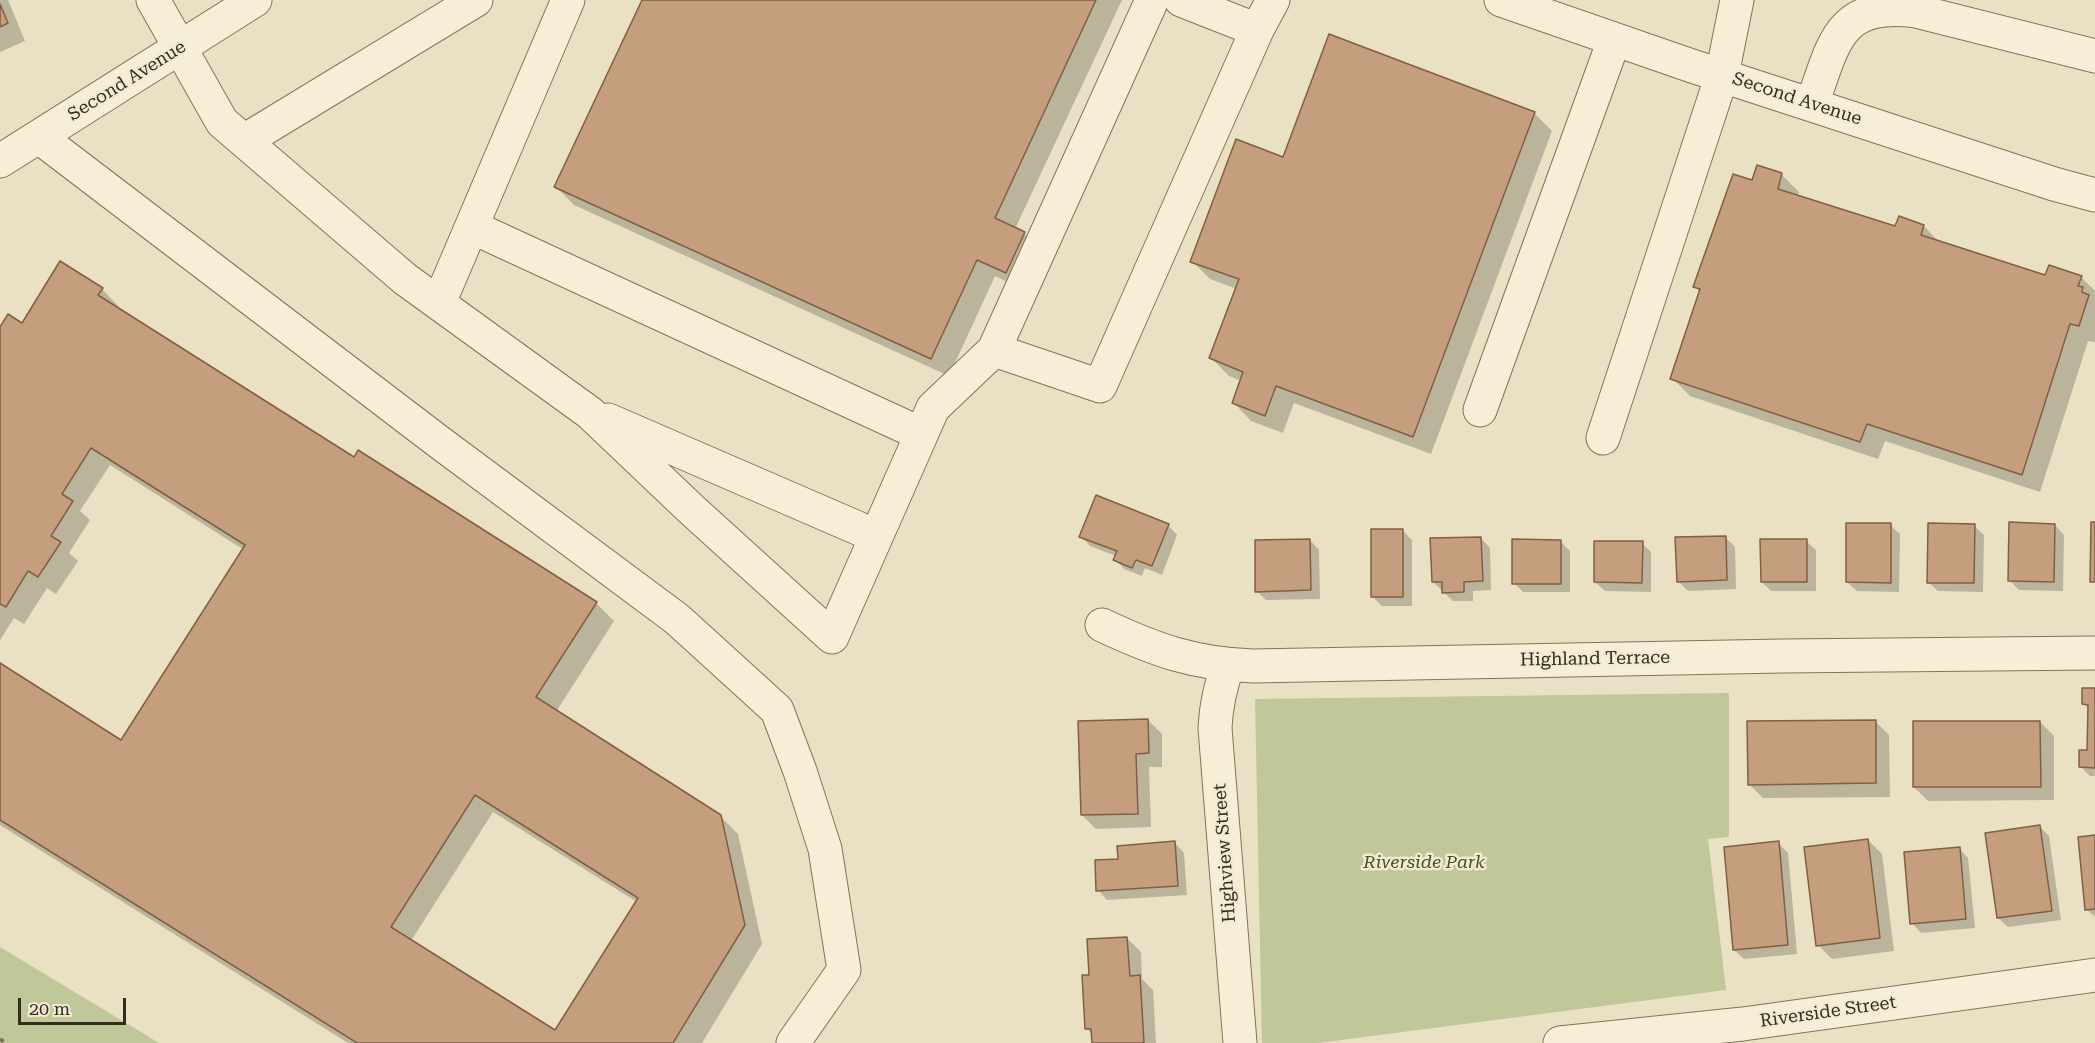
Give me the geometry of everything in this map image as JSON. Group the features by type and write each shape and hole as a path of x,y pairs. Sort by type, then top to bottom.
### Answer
{"street":[{"path":"153,0 222,122 405,279 585,410 832,638 933,408 994,350 1152,0"},
{"name":"Second Avenue","path":"0,161 255,0"},
{"path":"244,141 476,0"},
{"path":"439,303 568,0"},
{"path":"1181,0 1257,30"},
{"path":"994,350 1100,386 1257,30 1273,0"},
{"name":"Second Avenue","path":"1501,0 1614,40 2054,184 2095,195"},
{"path":"1603,438 1722,75 1737,0"},
{"path":"1812,104 1834,42 1841,32 1851,21 1878,10 1898,8 1916,11 2095,56"},
{"path":"1480,410 1614,40"},
{"path":"39,136 430,435 677,619 777,710 800,771 825,849 844,970 793,1043"},
{"path":"472,226 921,434"},
{"path":"585,410 876,536"},
{"name":"Highland Terrace","path":"1102,626 1174,656 1228,665 2095,653"},
{"name":"Highview Street","path":"1228,665 1215,709 1215,728 1240,1043"},
{"name":"Riverside Street","path":"1560,1043 1743,1024 2095,975"}],"path":[{"path":"0,1039 4,1043"}],"green space":[{"name":"Riverside Park","path":"1729,693 1729,837 1708,839 1726,990 1318,1043 1262,1043 1255,699"},
{"path":"0,947 159,1043 0,1043"}],"building":[{"path":"642,0 1096,0 995,218 1025,232 1006,273 977,260 931,359 554,187"},
{"path":"0,4 8,23 0,27"},
{"path":"1329,34 1535,112 1413,437 1276,386 1265,416 1232,403 1243,372 1209,358 1239,279 1190,262 1236,139 1283,157"},
{"path":"1757,165 1782,173 1778,189 1895,226 1899,216 1924,225 1921,235 2045,275 2049,265 2082,276 2078,286 2083,287 2082,292 2089,295 2079,326 2070,324 2022,475 1867,424 1860,442 1670,379 1700,289 1693,287 1733,174 1752,180"},
{"path":"60,261 103,288 98,295 354,457 358,450 597,602 536,697 721,815 745,925 673,1043 357,1043 0,820 0,663 121,740 245,545 91,448 62,494 73,501 51,536 61,542 38,577 28,571 6,607 0,604 0,327 8,314 22,323","holes":["475,795 638,898 555,1030 391,927"]},
{"path":"1096,495 1169,524 1152,566 1136,560 1132,568 1113,560 1117,551 1079,537"},
{"path":"2009,522 2055,524 2054,582 2008,581"},
{"path":"2091,522 2095,522 2095,582 2090,582"},
{"path":"1846,523 1891,523 1891,583 1846,582"},
{"path":"1928,523 1975,524 1974,583 1927,583"},
{"path":"1371,529 1403,529 1403,597 1371,597"},
{"path":"1726,536 1727,580 1677,582 1675,537"},
{"path":"1481,537 1483,581 1464,582 1464,592 1442,593 1442,582 1432,582 1430,538"},
{"path":"1310,539 1311,590 1255,592 1255,540"},
{"path":"1512,539 1561,540 1561,584 1512,584"},
{"path":"1760,539 1807,539 1807,582 1761,582"},
{"path":"1594,541 1643,541 1642,583 1594,582"},
{"path":"2082,688 2095,688 2095,768 2079,767 2079,750 2087,750 2088,705 2082,704"},
{"path":"1148,719 1149,753 1136,754 1138,814 1081,815 1078,721"},
{"path":"1876,720 1876,783 1748,785 1747,721"},
{"path":"1913,721 2040,721 2041,787 1913,787"},
{"path":"2040,825 2052,911 1997,918 1985,833"},
{"path":"2095,835 2095,909 2085,910 2078,837"},
{"path":"1868,839 1880,938 1816,946 1804,847"},
{"path":"1175,841 1178,886 1096,891 1095,860 1118,859 1117,846"},
{"path":"1779,841 1788,945 1733,950 1724,847"},
{"path":"1960,847 1966,919 1910,924 1904,852"},
{"path":"1127,937 1130,976 1140,975 1144,1043 1092,1043 1091,1029 1085,1029 1082,975 1089,975 1087,939"}]}
